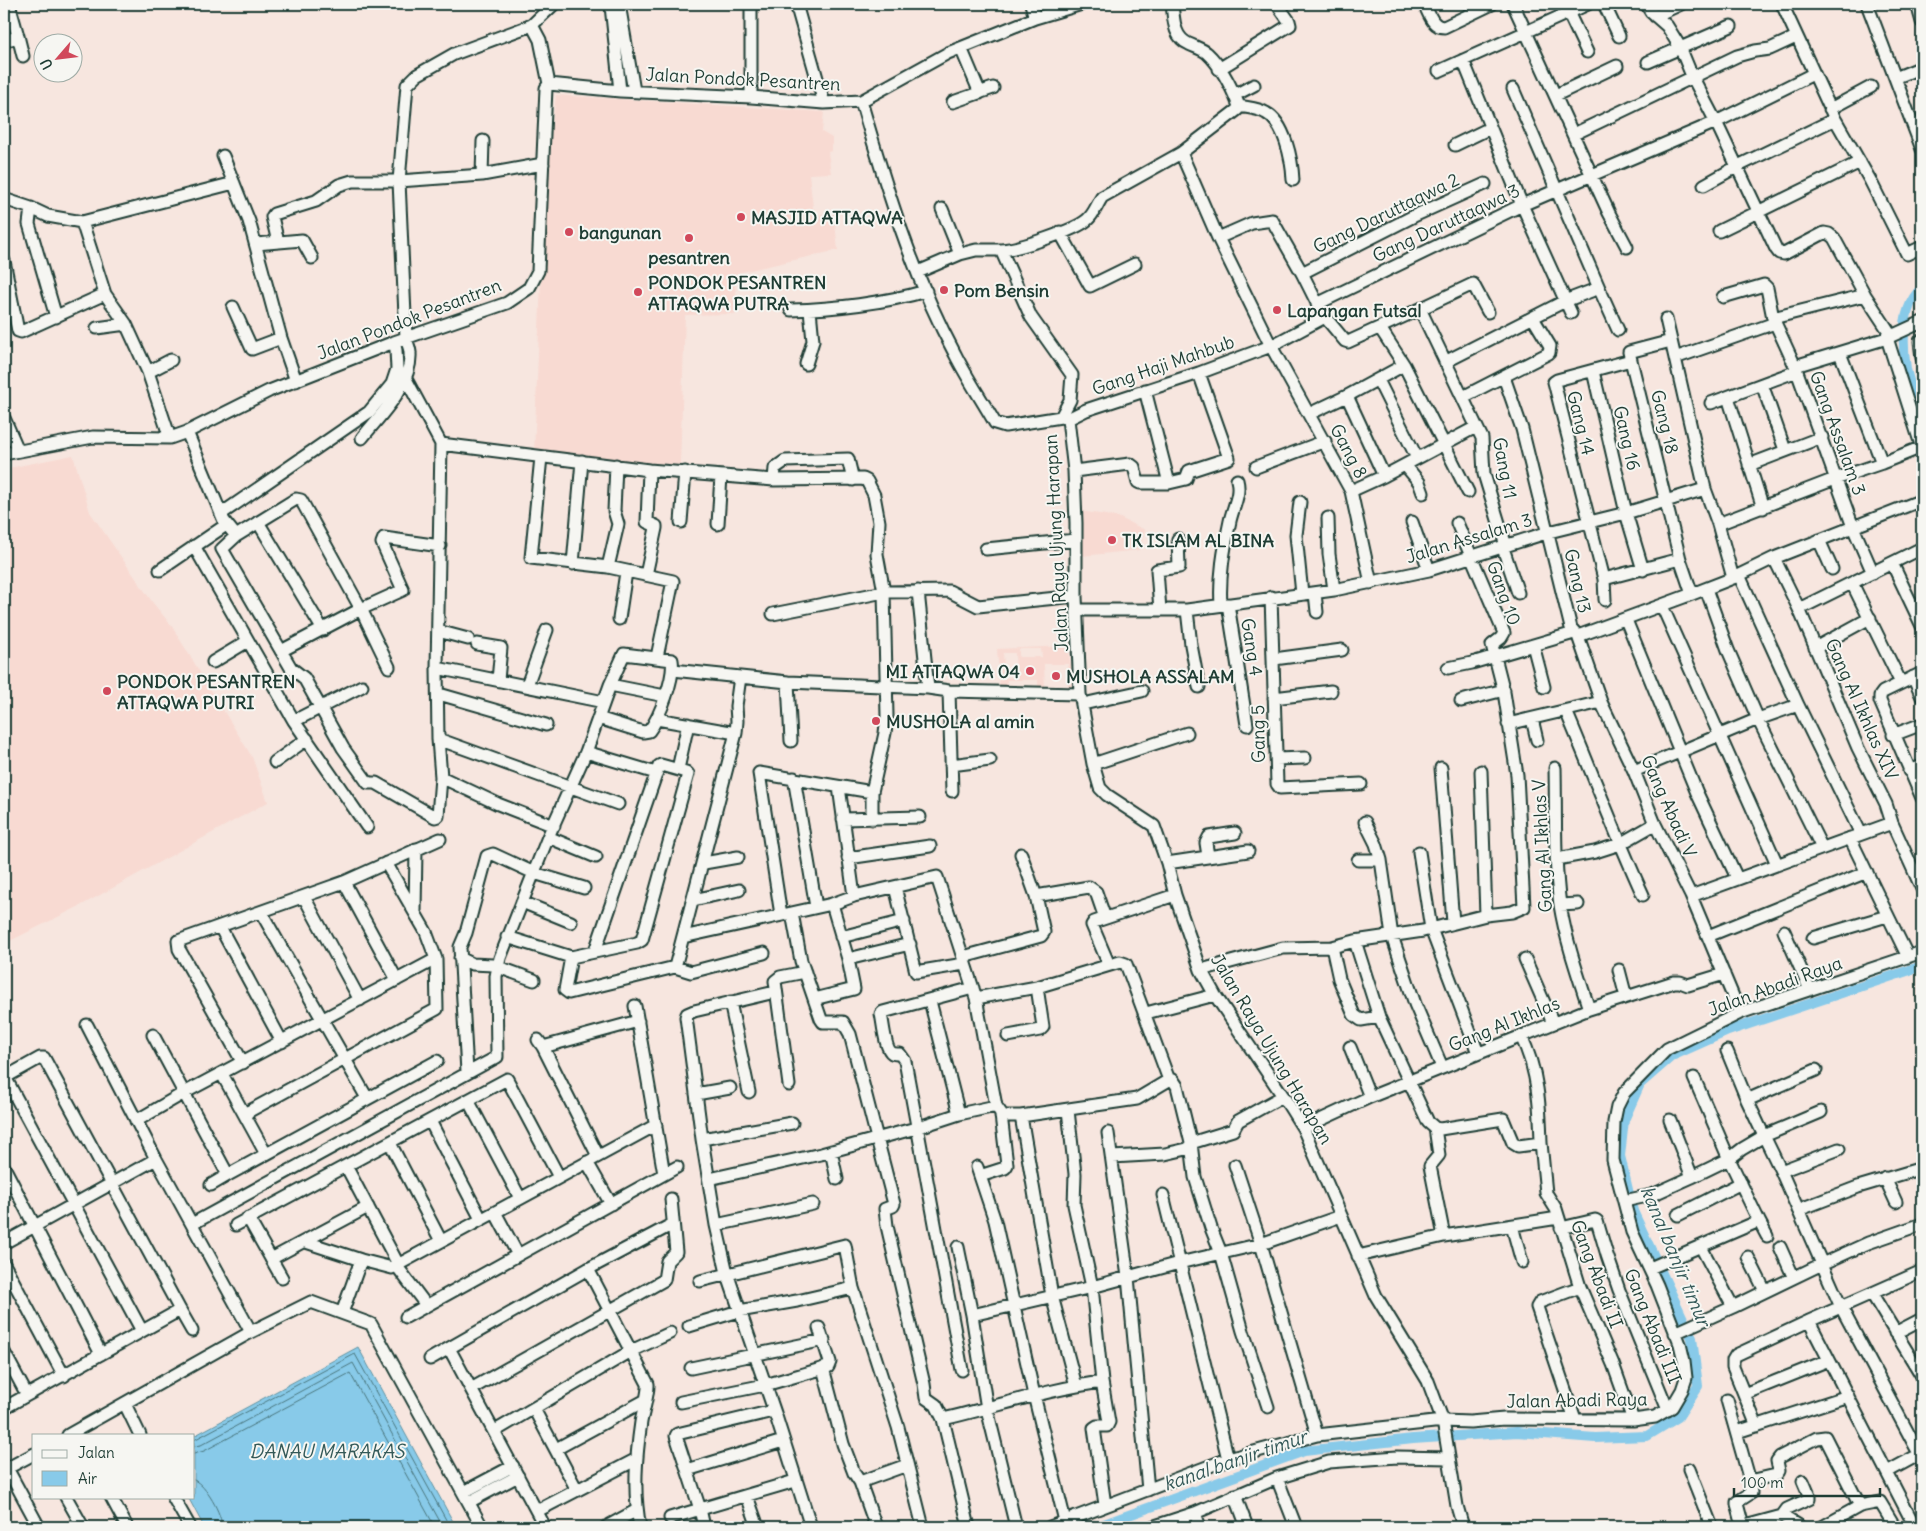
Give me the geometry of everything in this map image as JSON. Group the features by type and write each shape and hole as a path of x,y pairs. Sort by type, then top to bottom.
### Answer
{"street":[{"path":"9,4 23,56"},
{"path":"160,570 194,546 224,519 369,412 392,384 397,369 396,350 399,340 399,181 407,85 417,75 454,54 532,25 554,4"},
{"path":"611,4 620,91"},
{"path":"618,4 634,91"},
{"path":"751,4 751,96"},
{"path":"796,4 824,103"},
{"path":"1031,4 1035,18"},
{"path":"861,101 927,64 961,48 1035,18 1082,4"},
{"path":"1172,4 1178,35 1186,43 1205,51 1220,69 1239,106"},
{"path":"1220,69 1290,25 1290,21 1277,4"},
{"path":"1424,4 1434,24 1444,27 1492,4"},
{"path":"1513,4 1592,176 1627,247"},
{"path":"1439,71 1588,4"},
{"path":"1604,4 1618,36"},
{"path":"1646,4 1655,16 1667,26 1680,47 1692,76 1738,166 1758,212 1779,253 1784,254 1824,233 1834,238 1888,330 1887,338 1922,448 1718,524"},
{"path":"1655,16 1681,4"},
{"path":"1782,4 1813,74 1906,254 1922,247"},
{"path":"1867,4 1922,149"},
{"path":"1917,4 1922,22"},
{"path":"1568,12 1587,52"},
{"path":"532,25 540,40 548,84"},
{"path":"1648,62 1731,26"},
{"path":"4,42 18,36"},
{"path":"1574,134 1737,56 1770,49 1796,37"},
{"path":"961,48 980,93"},
{"path":"1463,60 1522,205 1571,313"},
{"path":"1556,95 1617,66"},
{"path":"1895,78 1922,68"},
{"name":"Gang Daruttaqwa 3","path":"1317,304 1522,205 1716,122 1813,74"},
{"name":"Jalan Pondok Pesantren","path":"4,454 93,438 170,438 187,432 268,391 399,340 507,303 529,288 538,271 546,88 548,84 620,91 751,96 824,103 861,101"},
{"path":"1234,95 1254,85"},
{"path":"1704,185 1833,114 1871,87"},
{"path":"953,102 993,88"},
{"path":"1513,89 1618,330"},
{"name":"Jalan Raya Ujung Harapan","path":"861,101 888,196 918,272 954,354 995,423 1005,426 1064,418 1074,471 1076,504 1076,610 1082,699 1093,764 1100,788 1107,795 1154,826 1201,970 1215,995 1283,1096 1302,1128 1376,1296 1428,1381 1444,1426 1457,1506 1463,1527"},
{"path":"918,272 960,254 976,250 1012,249 1085,222 1096,211 1102,198 1109,192 1181,153 1237,110 1239,106"},
{"path":"1239,106 1257,109 1268,114 1277,125 1288,144 1293,180"},
{"path":"1455,145 1490,128"},
{"path":"482,175 483,141"},
{"name":"Gang 8","path":"1181,153 1218,238 1271,346 1352,491 1371,583"},
{"path":"223,156 256,244 281,338 296,381"},
{"path":"1719,231 1860,162"},
{"path":"278,242 272,217 274,214 316,201 338,186 352,181 399,181 482,175 543,164"},
{"path":"4,199 48,216 82,222 234,184"},
{"name":"Gang Daruttaqwa 2","path":"1302,273 1414,216 1485,184"},
{"path":"31,208 29,224 56,317"},
{"path":"942,209 960,254"},
{"path":"1218,238 1252,223 1272,220 1325,317 1345,341 1348,342 1473,284 1488,312"},
{"path":"82,222 105,294 126,324 148,372 170,438"},
{"path":"1060,232 1090,286 1135,264"},
{"path":"256,244 302,240 312,258"},
{"path":"1001,250 1031,317 1072,375 1070,400 1064,418"},
{"path":"4,261 18,330 21,332 105,294"},
{"path":"1711,403 1762,384 1796,368 1774,321 1767,288 1764,284 1724,297"},
{"path":"1445,362 1565,301 1599,288"},
{"path":"791,310 810,310 902,298 926,291"},
{"path":"1675,358 1774,321 1866,295"},
{"path":"233,307 252,349 281,338"},
{"name":"Gang 11","path":"1420,309 1484,442 1484,474 1518,593"},
{"path":"806,364 813,341 810,310"},
{"name":"Gang Haji Mahbub","path":"1064,418 1199,373 1271,346 1325,317"},
{"path":"1463,397 1551,351 1550,346 1533,318"},
{"path":"1666,318 1705,489 1736,576 1798,705 1855,836 1867,872 1908,957"},
{"name":"Gang Assalam 3","path":"1873,573 1853,527 1796,368 1887,338 1922,322"},
{"path":"97,328 126,324"},
{"path":"1380,328 1404,365 1442,445 1468,492"},
{"path":"362,438 406,379 410,353 399,340"},
{"name":"Gang 14","path":"1588,521 1554,382 1593,371 1671,341"},
{"path":"1920,341 1922,358"},
{"path":"1840,353 1882,463"},
{"name":"Gang 18","path":"1630,356 1680,559 1692,594"},
{"path":"148,372 171,360"},
{"path":"1309,414 1404,365"},
{"name":"Gang 16","path":"1593,371 1626,512 1643,570"},
{"path":"1074,471 1130,464 1134,467 1138,482 1140,483 1169,483 1186,479 1189,471 1229,458 1199,373"},
{"name":"Gang 13","path":"1504,377 1518,416 1549,532 1571,628 1576,634 1601,702"},
{"path":"389,667 360,609 300,499 296,499 236,536 222,549 291,668 304,678 343,748 369,783 376,783 435,817 439,814 442,777 438,739 441,444 406,379"},
{"path":"1378,380 1417,458"},
{"path":"1762,384 1785,450"},
{"path":"1145,390 1169,483"},
{"path":"1347,396 1384,476"},
{"path":"1728,397 1763,508"},
{"path":"4,418 18,450"},
{"path":"1352,491 1476,427"},
{"path":"187,432 224,519 236,536"},
{"path":"1749,465 1822,437"},
{"path":"1256,466 1325,441"},
{"path":"441,444 649,470 774,480 867,481 874,495 879,522 877,554 884,592 887,688 887,716 872,792 872,819"},
{"path":"541,457 530,558 608,567 672,581 657,657"},
{"path":"774,480 775,468 785,461 848,459 854,480"},
{"path":"574,564 582,461"},
{"path":"608,567 618,524 614,511 616,465"},
{"path":"1404,465 1419,482 1423,493"},
{"path":"646,575 656,528 656,526 647,522 649,470"},
{"path":"681,522 685,472"},
{"path":"718,524 721,476"},
{"name":"Gang 4","path":"1237,480 1238,495 1230,520 1221,568 1224,605 1247,725"},
{"name":"Jalan Assalam 3","path":"1076,610 1187,610 1315,593 1371,583 1429,570 1549,532 1705,489"},
{"path":"1448,668 1626,620 1706,589 1818,540 1922,500"},
{"path":"1300,502 1296,535 1302,594"},
{"path":"1328,518 1329,554 1334,590"},
{"path":"1588,521 1604,579 1605,600"},
{"path":"258,522 323,630"},
{"path":"1412,522 1429,570"},
{"path":"1457,523 1472,556"},
{"path":"281,652 360,609 403,590 382,542 384,538 440,546"},
{"path":"1160,610 1158,570 1179,567 1178,539"},
{"path":"986,549 1075,540"},
{"path":"1818,540 1832,569"},
{"path":"194,546 294,721 367,827"},
{"path":"1799,609 1922,548"},
{"name":"Gang 10","path":"1472,556 1504,634 1492,643 1494,655"},
{"name":"Gang Al Ikhlas XIV","path":"1774,558 1799,609 1858,748 1886,804 1892,823 1922,889"},
{"path":"1604,579 1680,559"},
{"path":"1892,563 1922,626"},
{"path":"619,619 626,572"},
{"path":"1852,583 1901,682"},
{"path":"1706,589 1728,650 1758,719 1822,848"},
{"path":"918,591 928,688"},
{"path":"773,614 884,592 949,591 978,606 1076,596"},
{"path":"1315,593 1317,612"},
{"name":"Gang 5","path":"1271,598 1277,784 1280,788 1361,784"},
{"path":"1662,606 1777,864"},
{"path":"1187,610 1191,645 1199,686"},
{"path":"1815,648 1870,618"},
{"path":"1626,620 1680,752 1737,878"},
{"path":"527,685 546,630"},
{"path":"438,631 473,642 501,648 498,680"},
{"path":"213,662 248,641"},
{"path":"1533,645 1544,687"},
{"path":"1274,659 1342,650"},
{"path":"192,1224 497,1056 496,976 507,937 586,752 598,718 610,685 623,654 672,660 673,670 657,720 651,730 646,733 598,718"},
{"path":"1201,970 1283,948 1332,947 1355,941 1431,929 1486,915 1512,912 1522,908 1524,905 1518,832 1517,775 1504,690 1494,655"},
{"path":"438,668 604,702"},
{"path":"673,670 788,682 887,688 928,688 950,692 1082,699 1142,691"},
{"path":"1922,697 1918,675 1901,682 1883,692 1880,696 1880,701 1922,798"},
{"path":"676,967 736,733 736,706 740,677"},
{"path":"788,682 791,741"},
{"path":"610,685 665,696"},
{"path":"294,721 362,686"},
{"path":"1461,700 1504,690"},
{"path":"950,692 952,791"},
{"path":"1274,698 1331,692"},
{"path":"438,694 546,726"},
{"path":"1508,724 1601,702"},
{"name":"Gang Abadi V","path":"1601,702 1634,771 1655,824 1692,896 1740,1013"},
{"path":"1634,771 1758,719 1798,705"},
{"path":"1566,711 1594,782 1643,895"},
{"path":"1532,719 1536,740"},
{"path":"657,720 736,733"},
{"path":"678,769 688,724"},
{"path":"1894,735 1922,724"},
{"path":"1093,764 1187,733"},
{"path":"275,762 307,739"},
{"path":"438,739 618,804"},
{"path":"586,752 656,773"},
{"path":"1276,759 1305,758"},
{"path":"951,765 990,760"},
{"path":"507,937 571,957 638,943 644,936 688,774 678,769 659,766 641,813 595,951"},
{"path":"1909,771 1922,766"},
{"path":"1441,768 1453,923"},
{"name":"Gang Al Ikhlas V","path":"1555,768 1560,905 1571,953 1589,1008"},
{"path":"1481,771 1486,915"},
{"path":"872,792 759,773 787,914 814,999 823,1022 840,1021 846,1026 894,1204 885,1209 887,1226 926,1398 936,1405 943,1419 969,1527"},
{"path":"442,777 551,831 596,857"},
{"path":"794,778 816,908"},
{"path":"839,787 854,896"},
{"path":"843,819 920,817"},
{"path":"1365,822 1376,844 1381,860 1392,936 1415,1004 1442,1067"},
{"path":"1692,896 1892,823"},
{"path":"1557,859 1594,852 1620,844 1655,824"},
{"path":"1208,856 1206,843 1209,837 1235,833"},
{"path":"243,1063 177,944 178,941 344,882 440,839"},
{"path":"848,858 930,846"},
{"path":"415,914 416,849"},
{"path":"1167,863 1248,851"},
{"path":"1419,852 1431,929 1478,1054"},
{"path":"467,1072 460,947 466,933 488,855 492,854 534,873 584,888"},
{"path":"895,887 917,973 1042,936 1044,932 1036,896 1021,854"},
{"path":"704,863 738,857"},
{"path":"1358,860 1381,860"},
{"path":"244,1114 437,1009 436,959 426,932 386,863"},
{"path":"1708,936 1867,872"},
{"path":"683,937 816,908 854,896 937,877 975,993 1007,1165 1004,1168 979,1172 995,1221 1013,1305 1065,1521"},
{"path":"344,882 397,980"},
{"path":"1036,896 1089,887 1096,892 1105,918"},
{"path":"693,900 739,890"},
{"path":"1110,965 1092,926 1094,922 1175,895"},
{"path":"304,897 360,1000"},
{"path":"522,902 571,922"},
{"path":"814,999 854,989 848,959 832,904"},
{"path":"1560,905 1578,904"},
{"path":"261,912 367,1098"},
{"path":"1813,938 1887,916"},
{"path":"841,937 904,921"},
{"path":"220,927 282,1042"},
{"path":"1784,931 1810,990"},
{"path":"1355,941 1379,1017 1428,1122 1435,1128 1439,1155 1430,1166 1444,1236"},
{"path":"848,959 910,944"},
{"path":"1332,947 1339,979 1354,1015 1361,1020 1379,1017"},
{"name":"Jalan Abadi Raya","path":"1050,1527 1228,1459 1317,1435 1444,1426 1504,1419 1634,1420 1655,1417 1668,1410 1676,1402 1686,1378 1684,1329 1657,1266 1632,1232 1626,1200 1614,1160 1616,1107 1624,1093 1667,1049 1740,1013 1922,952"},
{"path":"571,957 565,990 568,993 676,967 691,972 764,953"},
{"path":"460,958 467,962 498,966 534,980"},
{"path":"1525,958 1553,1023"},
{"path":"138,1124 222,1074 436,959"},
{"path":"962,1370 903,1056 890,1051 881,1014 930,1001 975,993 1037,987 1123,962 1126,964 1146,1014 1169,1080"},
{"path":"1619,970 1626,997"},
{"path":"789,1085 775,982 780,977 805,972"},
{"name":"Gang Al Ikhlas","path":"1302,1128 1408,1081 1589,1008 1674,982 1688,985 1724,974"},
{"path":"1008,1036 1040,1030 1043,1027 1037,987"},
{"path":"775,992 690,1012 686,1017 702,1139 716,1225 727,1273 766,1384 811,1527"},
{"path":"1146,1014 1215,995"},
{"path":"930,1001 959,1114"},
{"path":"730,1002 749,1092"},
{"path":"635,1006 664,1174"},
{"path":"598,1156 540,1044 638,1021"},
{"path":"86,1026 156,1159 251,1332"},
{"path":"153,1035 187,1095 228,1175"},
{"path":"1521,1036 1532,1061 1537,1082 1546,1193 1556,1209 1559,1223"},
{"path":"1350,1047 1370,1097"},
{"path":"1728,1051 1747,1100 1781,1171 1841,1308 1921,1457 1887,1472"},
{"path":"142,1331 4,1078 40,1058 44,1058 192,1331"},
{"path":"211,1185 437,1061"},
{"path":"1747,1100 1816,1070"},
{"path":"222,1074 266,1154"},
{"path":"1694,1078 1729,1159 1767,1236"},
{"path":"236,1224 507,1079 559,1178"},
{"path":"709,1179 831,1151 916,1128 959,1114 998,1110 1021,1116 1068,1110 1137,1099 1169,1080 1173,1080 1177,1086 1191,1146 1195,1177 1221,1253 1243,1331 1268,1407"},
{"path":"696,1094 730,1088"},
{"path":"1112,1158 1165,1154 1191,1146 1233,1130 1238,1121 1283,1096"},
{"path":"468,1100 520,1198"},
{"path":"1068,1110 1075,1174 1074,1204 1092,1287 1102,1382 1109,1422 1107,1426 1097,1426 1094,1428 1105,1505"},
{"path":"1626,1200 1652,1195 1729,1159 1764,1136 1821,1112"},
{"path":"1021,1116 1052,1296 1076,1386"},
{"path":"1435,1128 1503,1119 1514,1143 1518,1146 1541,1143"},
{"path":"430,1120 481,1220"},
{"path":"1670,1120 1692,1176"},
{"path":"702,1139 792,1123"},
{"path":"306,1242 357,1259 389,1267 397,1265 656,1125"},
{"path":"1108,1134 1128,1277 1148,1490"},
{"path":"390,1143 441,1241"},
{"path":"1781,1171 1839,1149"},
{"path":"831,1151 837,1179"},
{"path":"4,1243 156,1159"},
{"path":"587,1162 611,1204"},
{"path":"1235,1165 1317,1435"},
{"path":"346,1166 397,1265 426,1305"},
{"path":"4,1167 101,1354"},
{"path":"406,1317 677,1167"},
{"path":"1798,1210 1858,1187 1922,1168"},
{"path":"1885,1178 1896,1202"},
{"path":"1678,1214 1741,1183"},
{"path":"1163,1195 1228,1459"},
{"path":"472,1389 664,1280 667,1261 676,1252 671,1198"},
{"path":"716,1225 813,1204"},
{"path":"271,1259 368,1208"},
{"path":"495,1212 518,1255"},
{"path":"972,1315 1092,1287 1179,1263 1260,1244 1341,1216"},
{"path":"248,1218 282,1278"},
{"name":"Gang Abadi III","path":"1559,1223 1597,1220 1606,1255 1668,1410"},
{"path":"1657,1266 1760,1221"},
{"name":"Gang Abadi II","path":"1358,1256 1444,1236 1512,1226 1559,1223 1580,1287 1613,1364 1634,1420"},
{"path":"430,1359 588,1269 673,1224"},
{"path":"1684,1329 1733,1307 1793,1276 1868,1243 1922,1224"},
{"path":"1512,1226 1522,1262"},
{"path":"700,1281 843,1245 847,1247 853,1288 898,1427 923,1527"},
{"path":"958,1247 972,1315 987,1409 1016,1527"},
{"path":"1701,1247 1733,1307"},
{"path":"1780,1247 1793,1276"},
{"path":"1748,1256 1765,1291"},
{"path":"338,1312 357,1259"},
{"path":"4,1264 64,1376"},
{"path":"588,1269 648,1384 649,1389 644,1401 635,1460 636,1510 640,1527"},
{"path":"1756,1426 1733,1367 1733,1360 1736,1355 1809,1320 1922,1272"},
{"path":"1575,1419 1538,1312 1537,1304 1580,1287"},
{"path":"689,1326 739,1311 798,1301 853,1288"},
{"path":"1872,1294 1922,1376"},
{"path":"74,1433 251,1332 311,1302 371,1324 482,1527"},
{"path":"4,1408 180,1310"},
{"path":"1895,1333 1922,1318"},
{"path":"1809,1320 1915,1527"},
{"path":"681,1402 766,1384 823,1368 830,1364 819,1328"},
{"path":"495,1431 631,1351 670,1333"},
{"path":"691,1368 824,1340"},
{"path":"450,1348 545,1527"},
{"path":"4,1352 27,1395"},
{"path":"1744,1394 1830,1360"},
{"path":"823,1368 843,1444 854,1473 860,1482 876,1527"},
{"path":"943,1419 987,1409 1034,1395 1102,1382"},
{"path":"1737,1432 1848,1396"},
{"path":"1727,1400 1750,1481 1750,1493 1737,1502 1742,1527 1782,1516 1787,1509 1809,1498 1803,1481"},
{"path":"556,1449 644,1401"},
{"path":"124,1404 139,1434"},
{"path":"534,1409 577,1490"},
{"path":"704,1527 676,1436 677,1434 774,1411"},
{"path":"1750,1481 1776,1475 1779,1471 1777,1461 1780,1457 1817,1438 1825,1437 1860,1506"},
{"path":"687,1470 783,1441"},
{"path":"1155,1527 1195,1513 1277,1478 1329,1462 1448,1453"},
{"path":"32,1455 5,1469 39,1527"},
{"path":"537,1511 635,1460"},
{"path":"860,1482 906,1465"},
{"path":"1689,1469 1712,1527"},
{"path":"467,1497 515,1471"},
{"path":"1277,1478 1296,1527"},
{"path":"670,1518 795,1481"},
{"path":"1235,1495 1247,1527"},
{"path":"747,1496 758,1527"},
{"path":"67,1498 83,1527"},
{"path":"112,1498 126,1525"},
{"path":"174,1498 190,1527"},
{"path":"1822,1527 1860,1506 1880,1502 1895,1527"},
{"path":"606,1527 636,1510"},
{"path":"1195,1513 1200,1527"},
{"path":"1782,1516 1800,1527"}],"shaded area":[{"name":"PONDOK PESANTREN ATTAQWA PUTRA","path":"556,95 824,112 822,132 832,138 832,151 828,152 831,173 809,174 814,215 834,214 838,250 733,274 739,310 734,314 685,315 680,465 534,454 545,180"},
{"name":"PONDOK PESANTREN ATTAQWA PUTRI","path":"73,455 90,512 153,603 171,625 252,757 268,802 80,906 4,944 4,469"},
{"name":"TK ISLAM AL BINA","path":"1081,511 1118,517 1145,530 1139,550 1082,556"},
{"name":"MI ATTAQWA 04","path":"1067,646 1071,665 1072,692 1000,692 997,649","holes":["1019,649 1041,649 1042,657 1019,657","1003,653 1015,653 1016,677 1005,678","1044,664 1068,664 1068,689 1045,689","1007,680 1038,680 1038,688 1007,688"]}],"water":[{"name":"DANAU MARAKAS","path":"358,1347 456,1527 204,1527 189,1498 195,1498 195,1435"}],"waterway":[{"name":"kanal banjir timur","path":"1922,288 1910,305 1904,337 1907,375 1922,418"},
{"name":"kanal banjir timur","path":"1096,1527 1304,1451 1413,1439 1517,1432 1595,1438 1647,1436 1678,1417 1698,1386 1692,1338 1633,1211 1620,1156 1624,1120 1640,1084 1672,1056 1728,1031 1922,966"}],"place":[{"name":"MASJID ATTAQWA","path":"741,217"},
{"name":"bangunan","path":"569,232"},
{"name":"pesantren","path":"689,238"},
{"name":"Pom Bensin","path":"944,290"},
{"name":"PONDOK PESANTREN ATTAQWA PUTRA","path":"638,292"},
{"name":"Lapangan Futsal","path":"1277,310"},
{"name":"TK ISLAM AL BINA","path":"1112,540"},
{"name":"MI ATTAQWA 04","path":"1030,671"},
{"name":"MUSHOLA ASSALAM","path":"1056,676"},
{"name":"PONDOK PESANTREN ATTAQWA PUTRI","path":"107,691"},
{"name":"MUSHOLA al amin","path":"876,721"}]}
